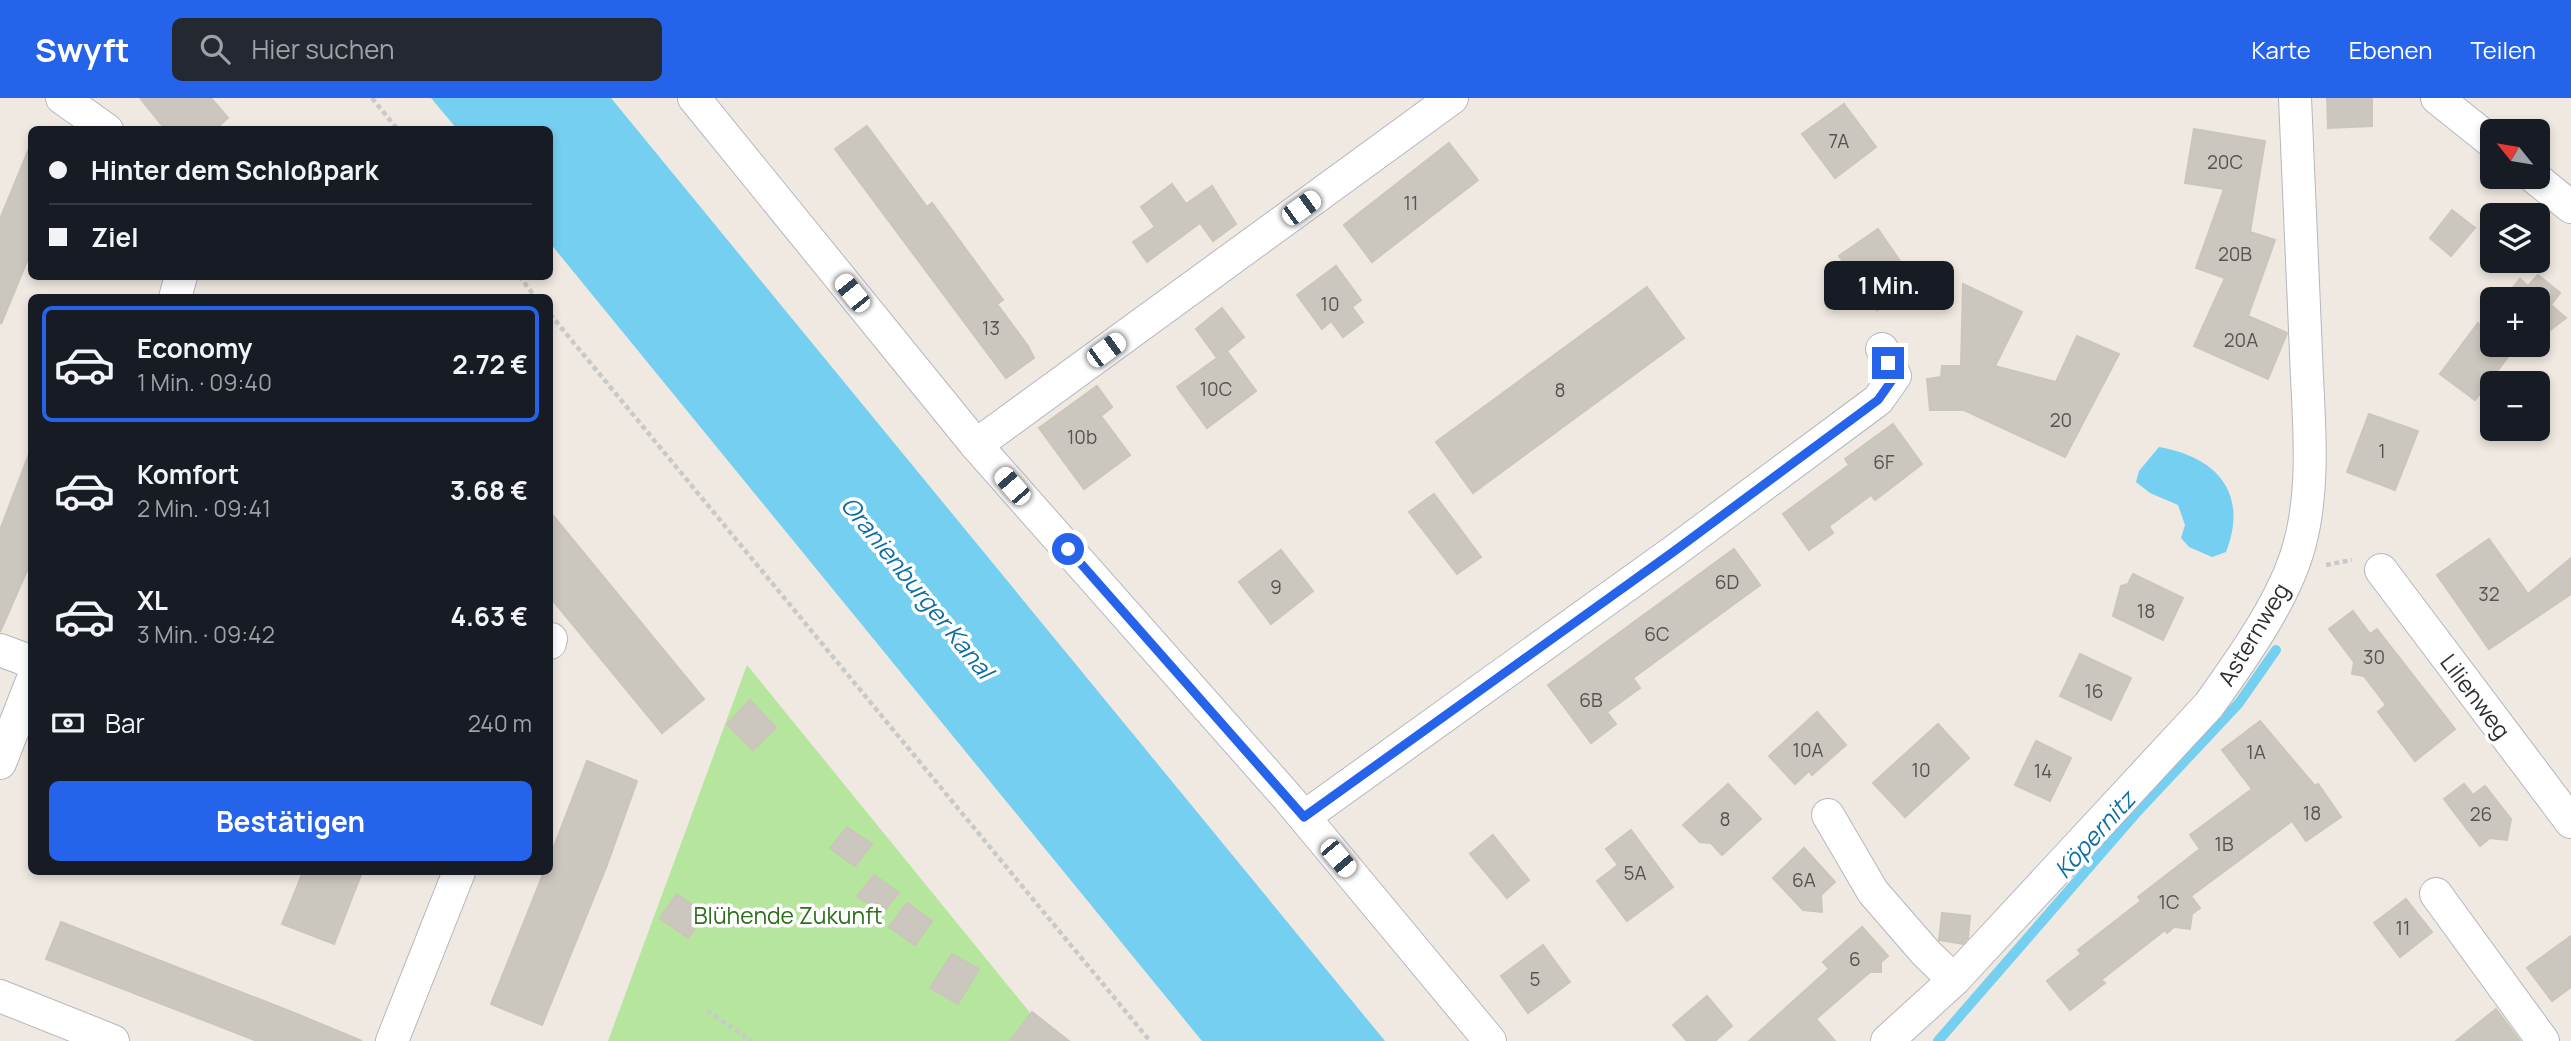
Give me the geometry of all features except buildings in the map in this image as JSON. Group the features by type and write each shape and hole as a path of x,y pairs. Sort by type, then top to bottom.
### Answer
{"street":[{"path":"61,98 101,126"},
{"path":"694,98 976,445 1304,817 1490,1041"},
{"path":"976,445 1452,98"},
{"name":"Asternweg","path":"1887,1041 1954,980 2209,705 2240,661 2286,580 2300,545 2307,506 2309,446 2295,98"},
{"path":"2437,98 2472,108"},
{"path":"2549,189 2571,207"},
{"path":"1304,817 1673,552 1878,400 1895,376 1882,349"},
{"name":"Lilienweg","path":"2381,570 2571,822"},
{"path":"0,650 28,660"},
{"path":"0,764 28,691"},
{"path":"1828,815 1873,892 1926,953 1954,980"},
{"path":"393,1041 458,875"},
{"path":"2435,894 2543,1041"},
{"path":"0,996 113,1041"}],"path":[{"path":"372,98 395,126"},
{"path":"522,280 533,294"},
{"path":"553,318 1150,1041"},
{"path":"2286,580 2341,560 2365,560 2381,570"},
{"path":"707,1011 752,1041"}],"green space":[{"name":"Blühende Zukunft","path":"747,665 1053,1041 608,1041"}],"water":[{"name":"Oranienburger Kanal","path":"431,98 611,98 1385,1041 1202,1041 553,247 553,126 454,126"},
{"path":"2159,447 2197,459 2223,481 2230,495 2233,512 2232,531 2226,552 2212,557 2189,547 2181,538 2185,525 2178,505 2150,493 2136,482 2139,471"}],"waterway":[{"name":"Köpernitz","path":"1938,1041 2137,812 2239,703 2276,650"}],"route":[{"path":"1068,549 1304,817 1673,552 1878,400 1895,376 1888,363"}]}
